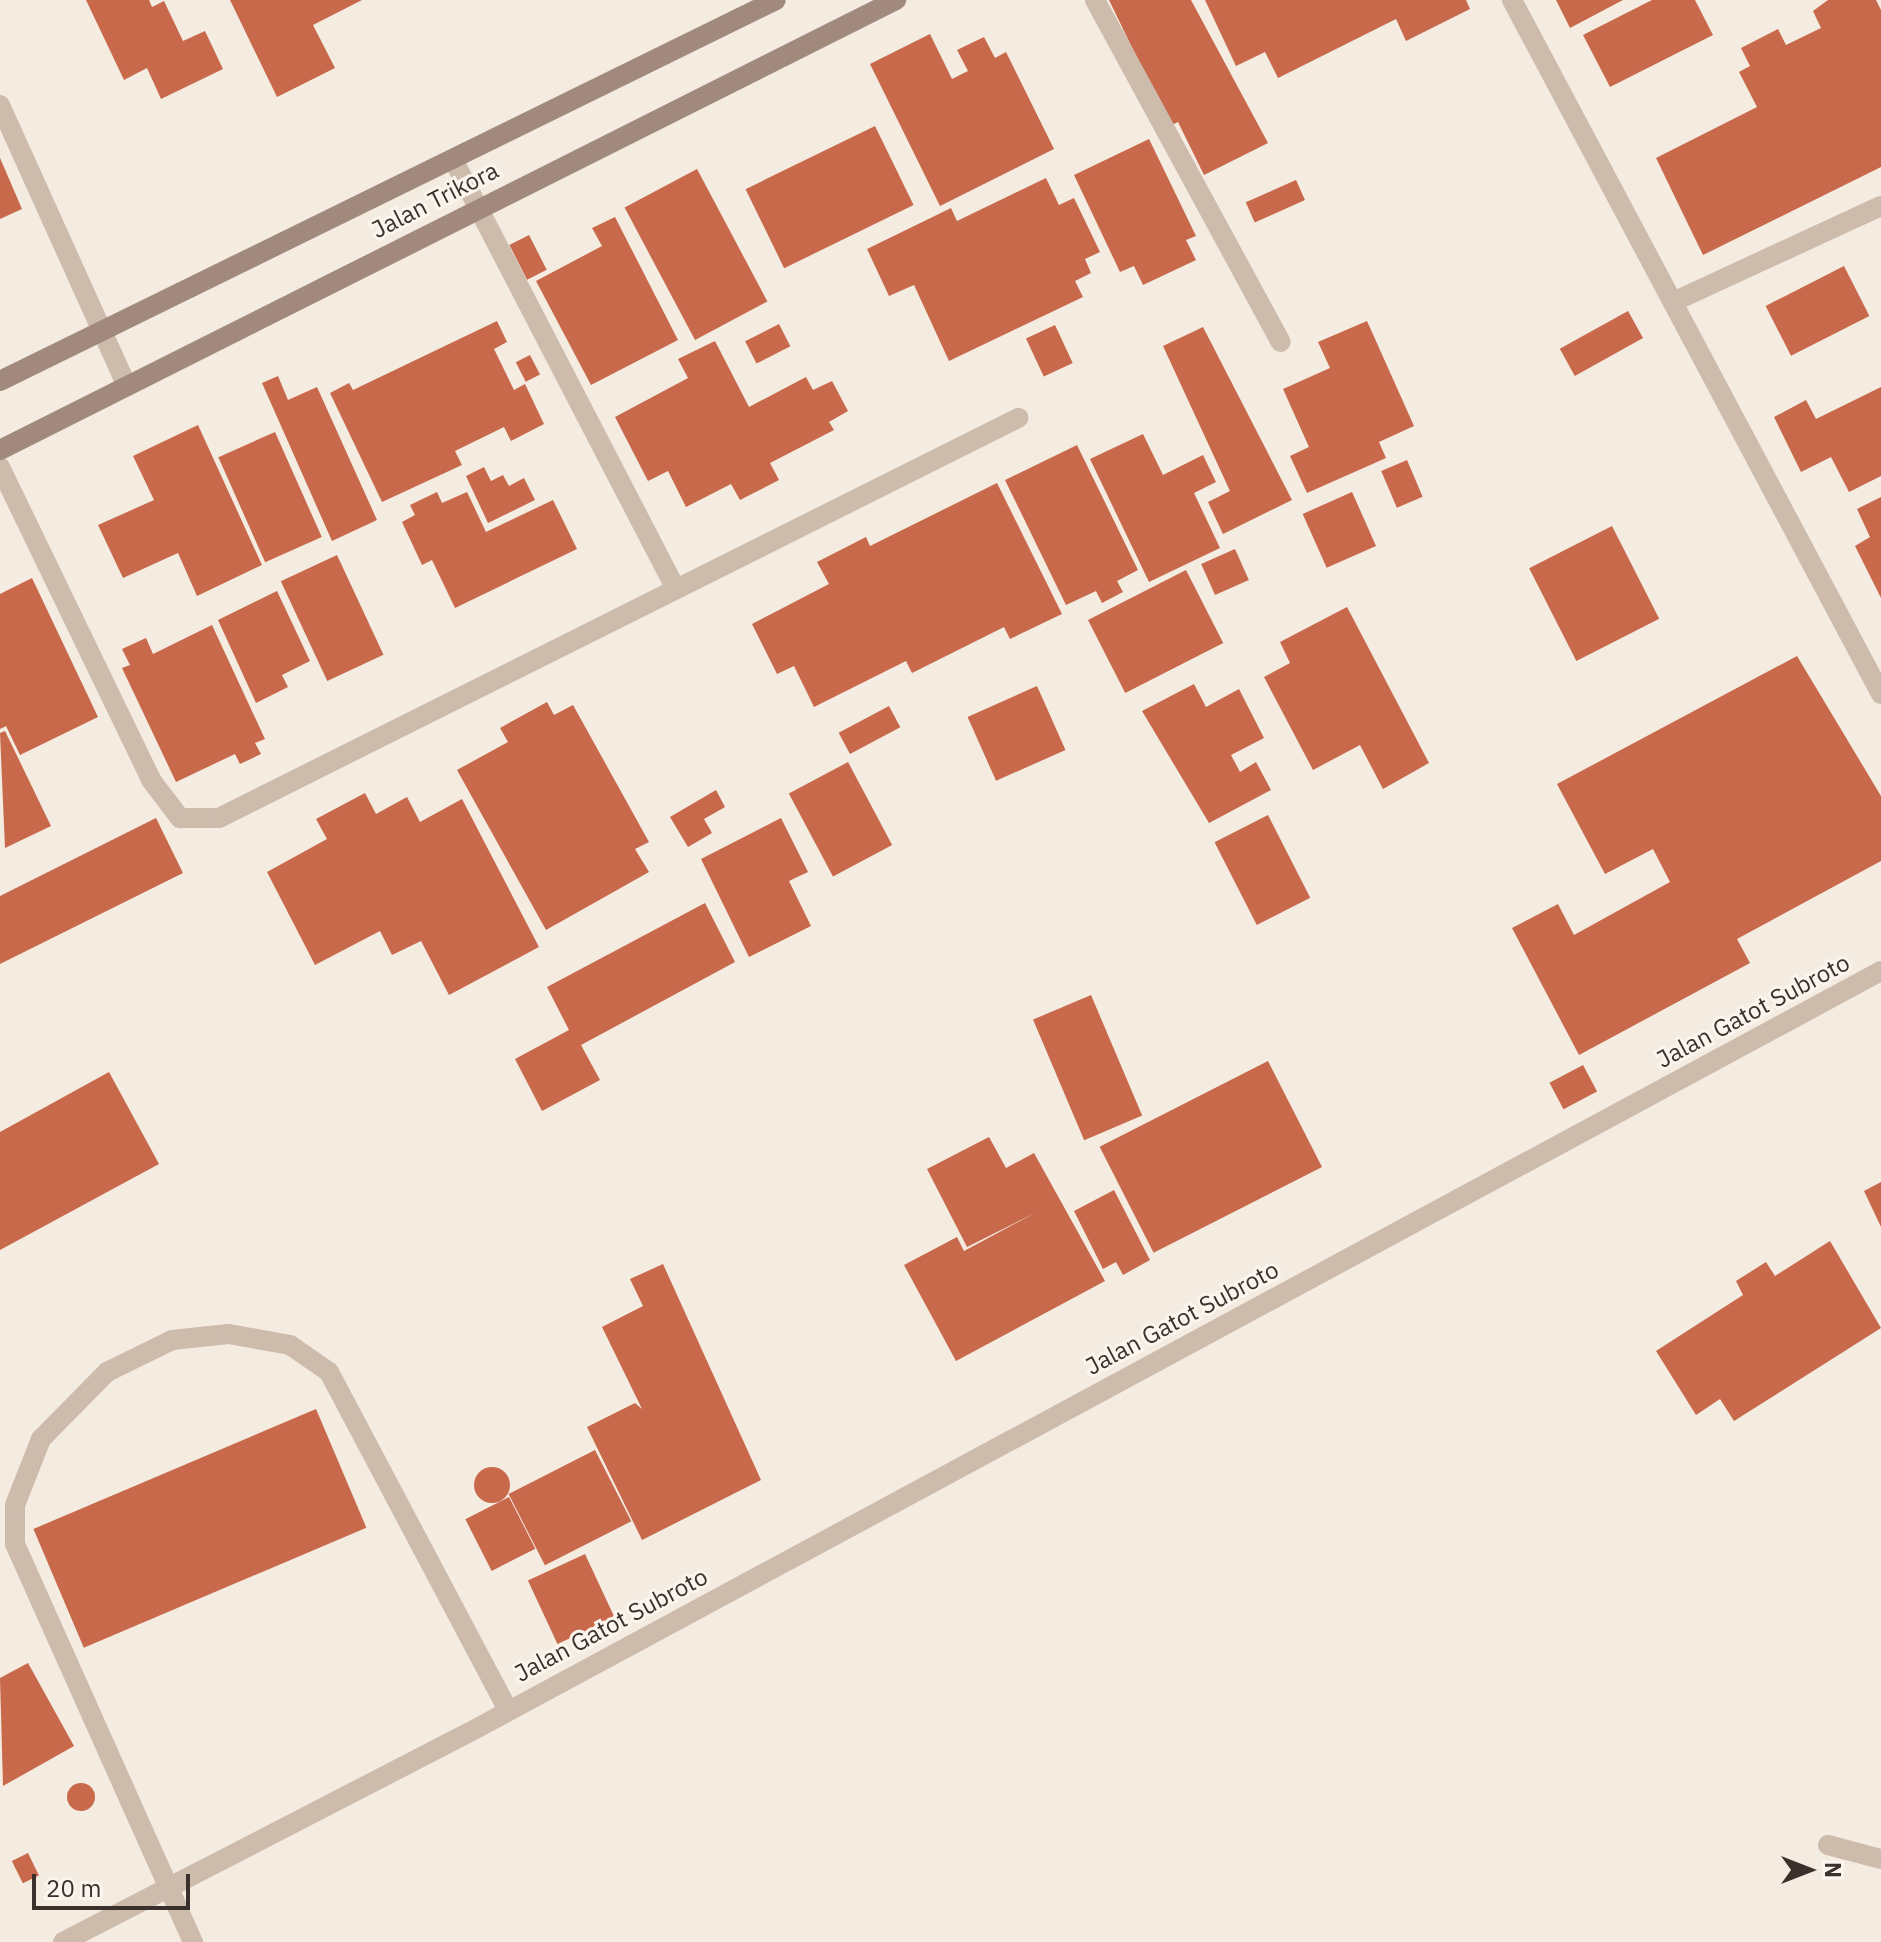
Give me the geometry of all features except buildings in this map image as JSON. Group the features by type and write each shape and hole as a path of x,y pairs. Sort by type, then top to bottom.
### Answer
{"main road":[{"name":"Jalan Trikora","path":"0,381 455,163 776,0"},
{"name":"Jalan Trikora","path":"0,450 126,384 896,0"}],"street":[{"path":"1095,0 1281,342"},
{"path":"1512,0 1881,694"},
{"path":"0,105 100,333 126,384"},
{"path":"455,163 475,209 675,588"},
{"path":"1673,302 1881,206"},
{"path":"0,467 151,780 180,818 219,818 1018,418"},
{"name":"Jalan Gatot Subroto","path":"63,1942 508,1710 1881,971"},
{"path":"193,1942 15,1544 15,1505 41,1439 107,1372 172,1340 229,1334 290,1345 329,1372 508,1710"},
{"path":"1828,1845 1881,1859"}]}
